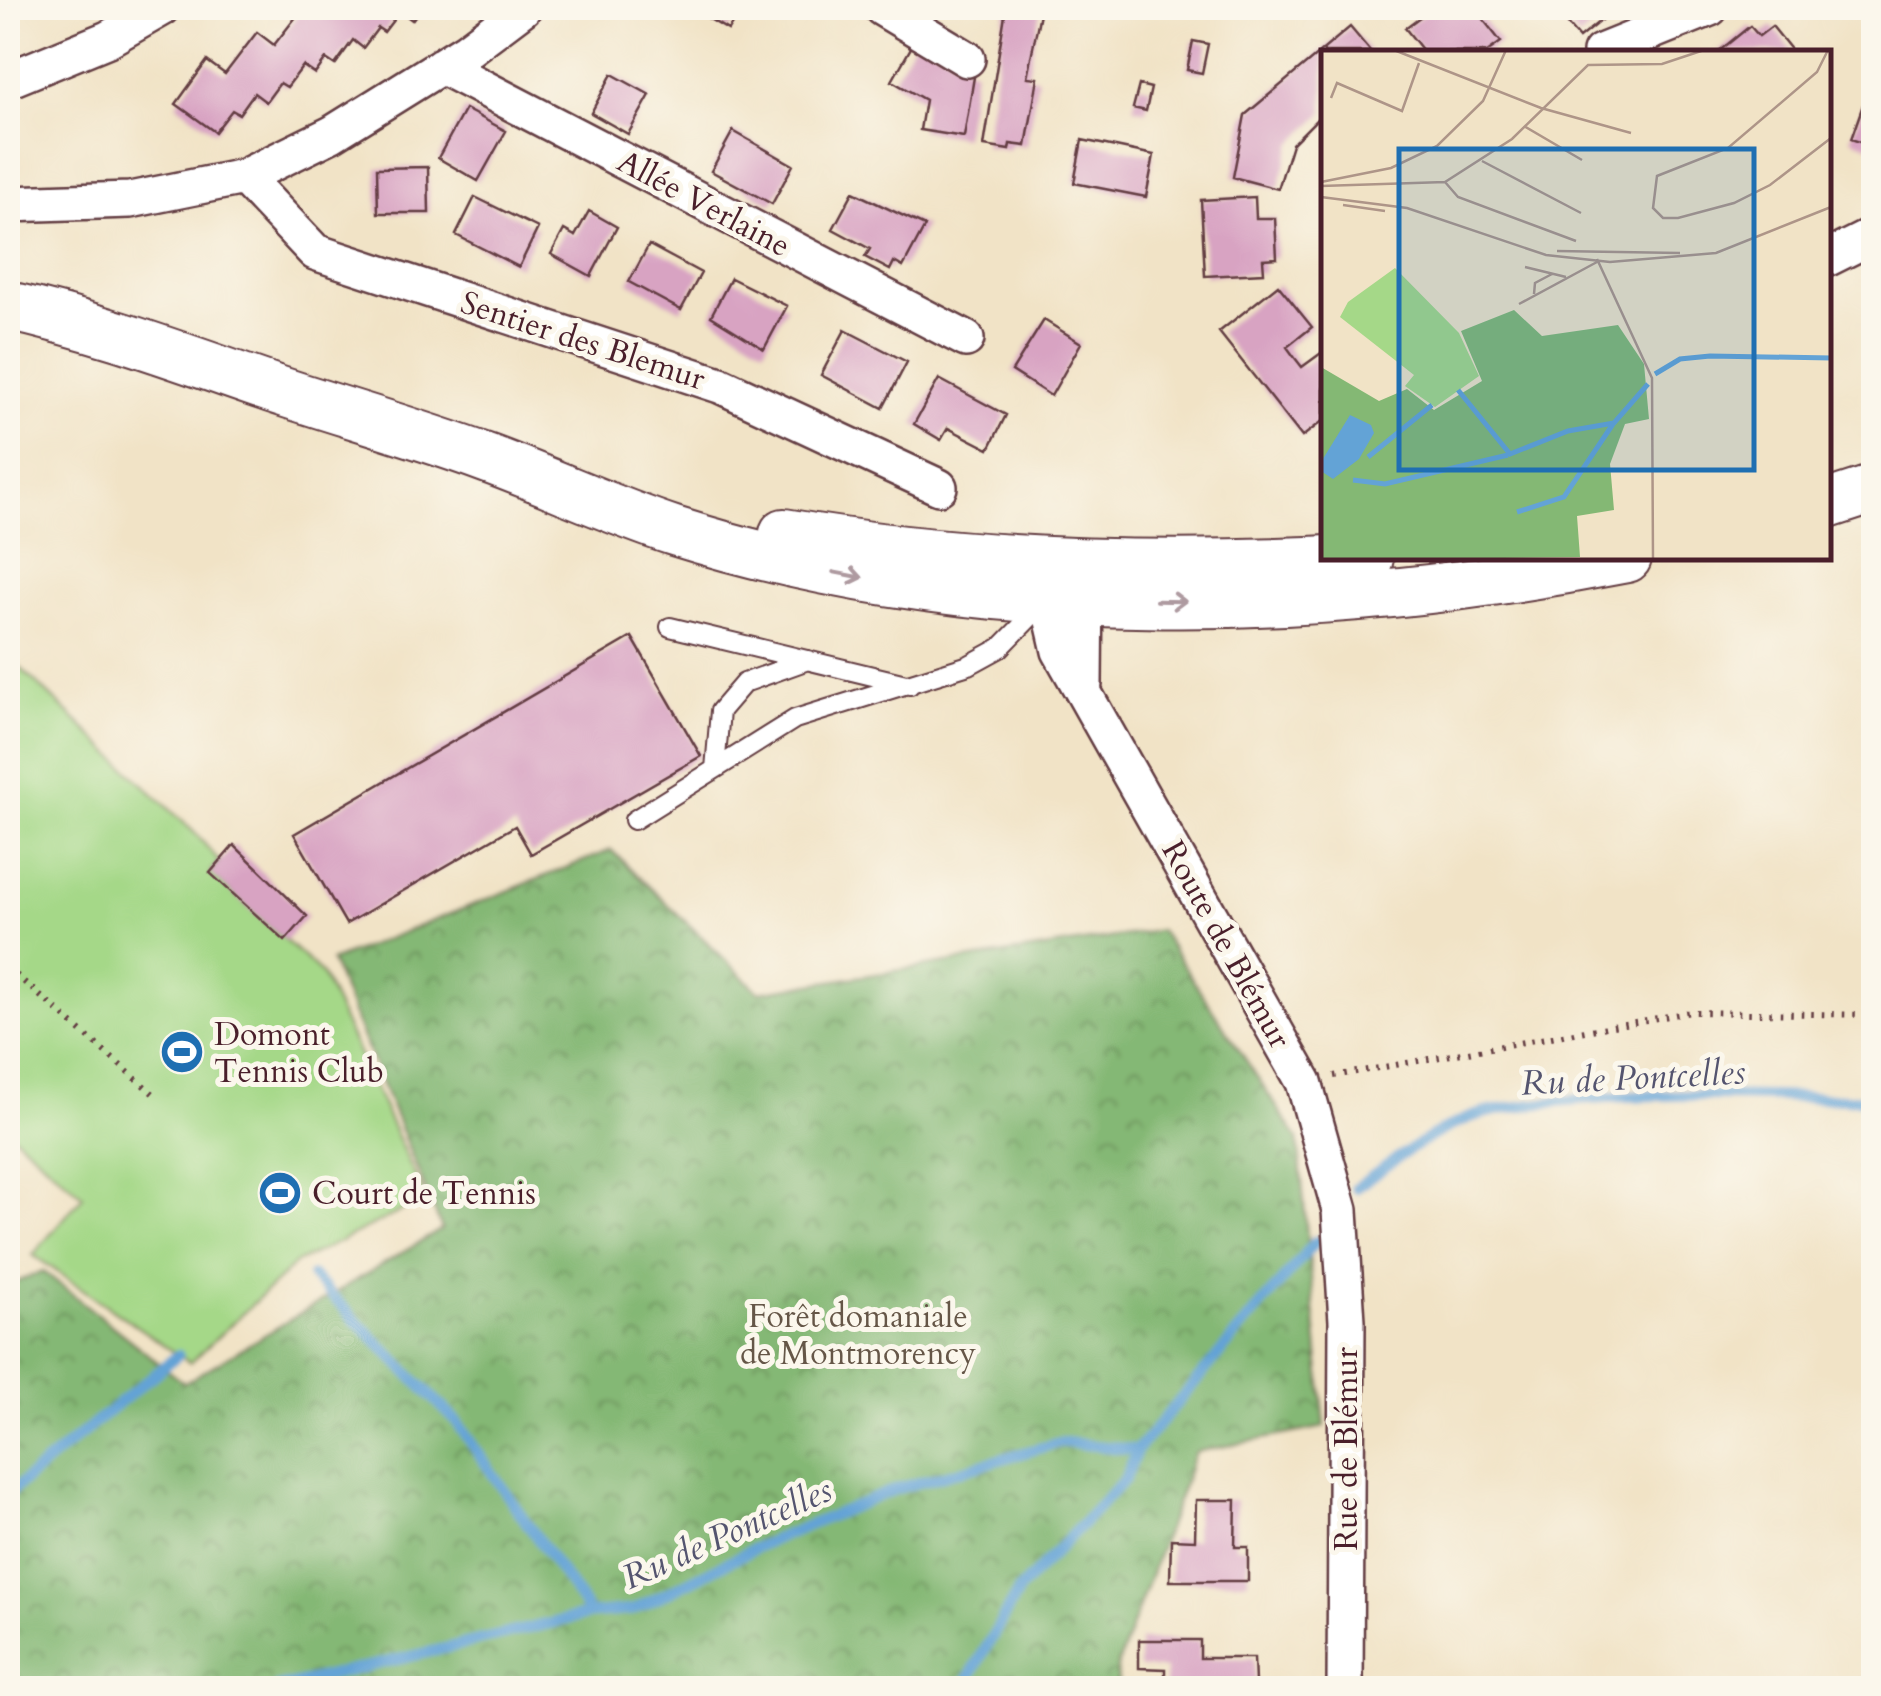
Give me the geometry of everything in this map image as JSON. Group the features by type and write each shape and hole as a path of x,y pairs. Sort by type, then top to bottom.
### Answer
{"main road":[{"path":"8,306 174,351 272,388 489,459 670,530 778,560 918,587 1068,578 1207,563 1321,559"},
{"path":"8,340 272,388"},
{"path":"1068,578 1247,602 1335,599 1466,586 1616,560"}],"street":[{"path":"8,80 108,39 162,8"},
{"path":"8,204 130,200 244,177 332,134 441,66 523,8"},
{"path":"882,8 967,58"},
{"path":"1606,50 1710,8"},
{"name":"Allée Verlaine","path":"441,66 966,339"},
{"name":"Sentier des Blemur","path":"244,177 315,252 720,386 939,488"},
{"path":"1831,256 1874,235"},
{"name":"Route de Blémur","path":"1068,578 1060,650 1304,1082 1340,1210"},
{"name":"Rue de Blémur","path":"1340,1210 1347,1321 1345,1688"}],"lane":[{"path":"634,820 794,719 969,665 1000,648 1068,578"},
{"path":"670,626 910,685"},
{"path":"715,769 720,710 744,683 808,660"}],"path":[{"path":"8,968 157,1097"},
{"path":"1304,1082 1691,1012 1874,1015"}],"green space":[{"name":"Domont Tennis Club","path":"8,656 196,834 219,861 210,872 321,973 426,1199 296,1263 190,1363 33,1255 83,1196 8,1131"},
{"name":"Forêt domaniale de Montmorency","path":"611,850 759,992 1160,930 1298,1139 1325,1427 1195,1452 1117,1667 1118,1688 8,1688 8,1286 43,1271 184,1383 442,1229 331,961"}],"building":[{"path":"303,8 323,18 332,8 421,8 412,20 400,11 384,32 378,28 363,48 353,40 335,65 326,59 315,74 303,66 287,87 280,83 266,102 254,93 239,114 232,110 215,132 176,104 207,61 225,74 257,32 274,45"},
{"path":"691,8 742,8 728,30"},
{"path":"1006,8 1041,8 1027,77 1038,78 1026,146 1010,144 1009,150 984,146"},
{"path":"1432,8 1474,8 1501,42 1490,50 1422,50 1405,28"},
{"path":"1553,8 1616,8 1579,38"},
{"path":"1750,26 1759,36 1772,26 1791,50 1720,50"},
{"path":"1350,27 1369,50 1323,50"},
{"path":"916,39 975,71 964,137 920,130 925,100 892,81"},
{"path":"1193,41 1208,44 1202,73 1187,70"},
{"path":"1321,51 1321,115 1292,144 1278,189 1233,177 1245,115"},
{"path":"612,74 650,95 628,134 591,113"},
{"path":"1139,85 1151,88 1146,111 1133,108"},
{"path":"1874,94 1874,147 1851,139 1865,99"},
{"path":"465,109 506,131 478,181 438,158"},
{"path":"733,131 793,165 772,204 711,171"},
{"path":"1082,140 1154,155 1146,197 1074,183"},
{"path":"428,167 429,213 378,213 377,168"},
{"path":"853,192 925,226 903,267 894,262 890,270 865,257 870,249 833,229"},
{"path":"475,197 538,228 519,267 456,235"},
{"path":"1255,197 1256,218 1275,218 1277,258 1263,259 1264,273 1205,276 1201,200"},
{"path":"589,211 617,227 591,276 551,254 564,230 575,236"},
{"path":"649,245 701,273 681,310 629,282"},
{"path":"731,278 787,306 764,349 711,316"},
{"path":"1278,285 1312,327 1287,347 1302,367 1321,353 1321,422 1302,437 1219,332"},
{"path":"1044,320 1081,343 1051,396 1012,371"},
{"path":"845,330 907,362 883,408 821,375"},
{"path":"939,379 1006,415 989,449 948,428 941,440 914,424"},
{"path":"632,637 701,756 531,854 515,826 346,924 294,834"},
{"path":"234,845 307,916 285,941 210,873"},
{"path":"1196,1500 1236,1500 1235,1547 1248,1547 1248,1581 1170,1581 1171,1539 1195,1540"},
{"path":"1139,1640 1200,1640 1200,1658 1254,1658 1255,1683 1165,1688 1165,1669 1139,1668"}],"waterway":[{"name":"Ru de Pontcelles","path":"1356,1188 1455,1124 1489,1112 1535,1104 1631,1096 1874,1099"},
{"name":"Ru de Pontcelles","path":"312,1276 456,1421 590,1614 633,1610 761,1545 896,1489 1061,1442 1137,1450 1316,1241"},
{"name":"Ru de Pontcelles","path":"8,1494 178,1355"},
{"name":"Ru de Pontcelles","path":"963,1688 1019,1590 1125,1479 1137,1450"},
{"path":"277,1688 590,1614"}],"place":[{"name":"Domont Tennis Club","path":"182,1052"},
{"name":"Court de Tennis","path":"280,1193"}]}
